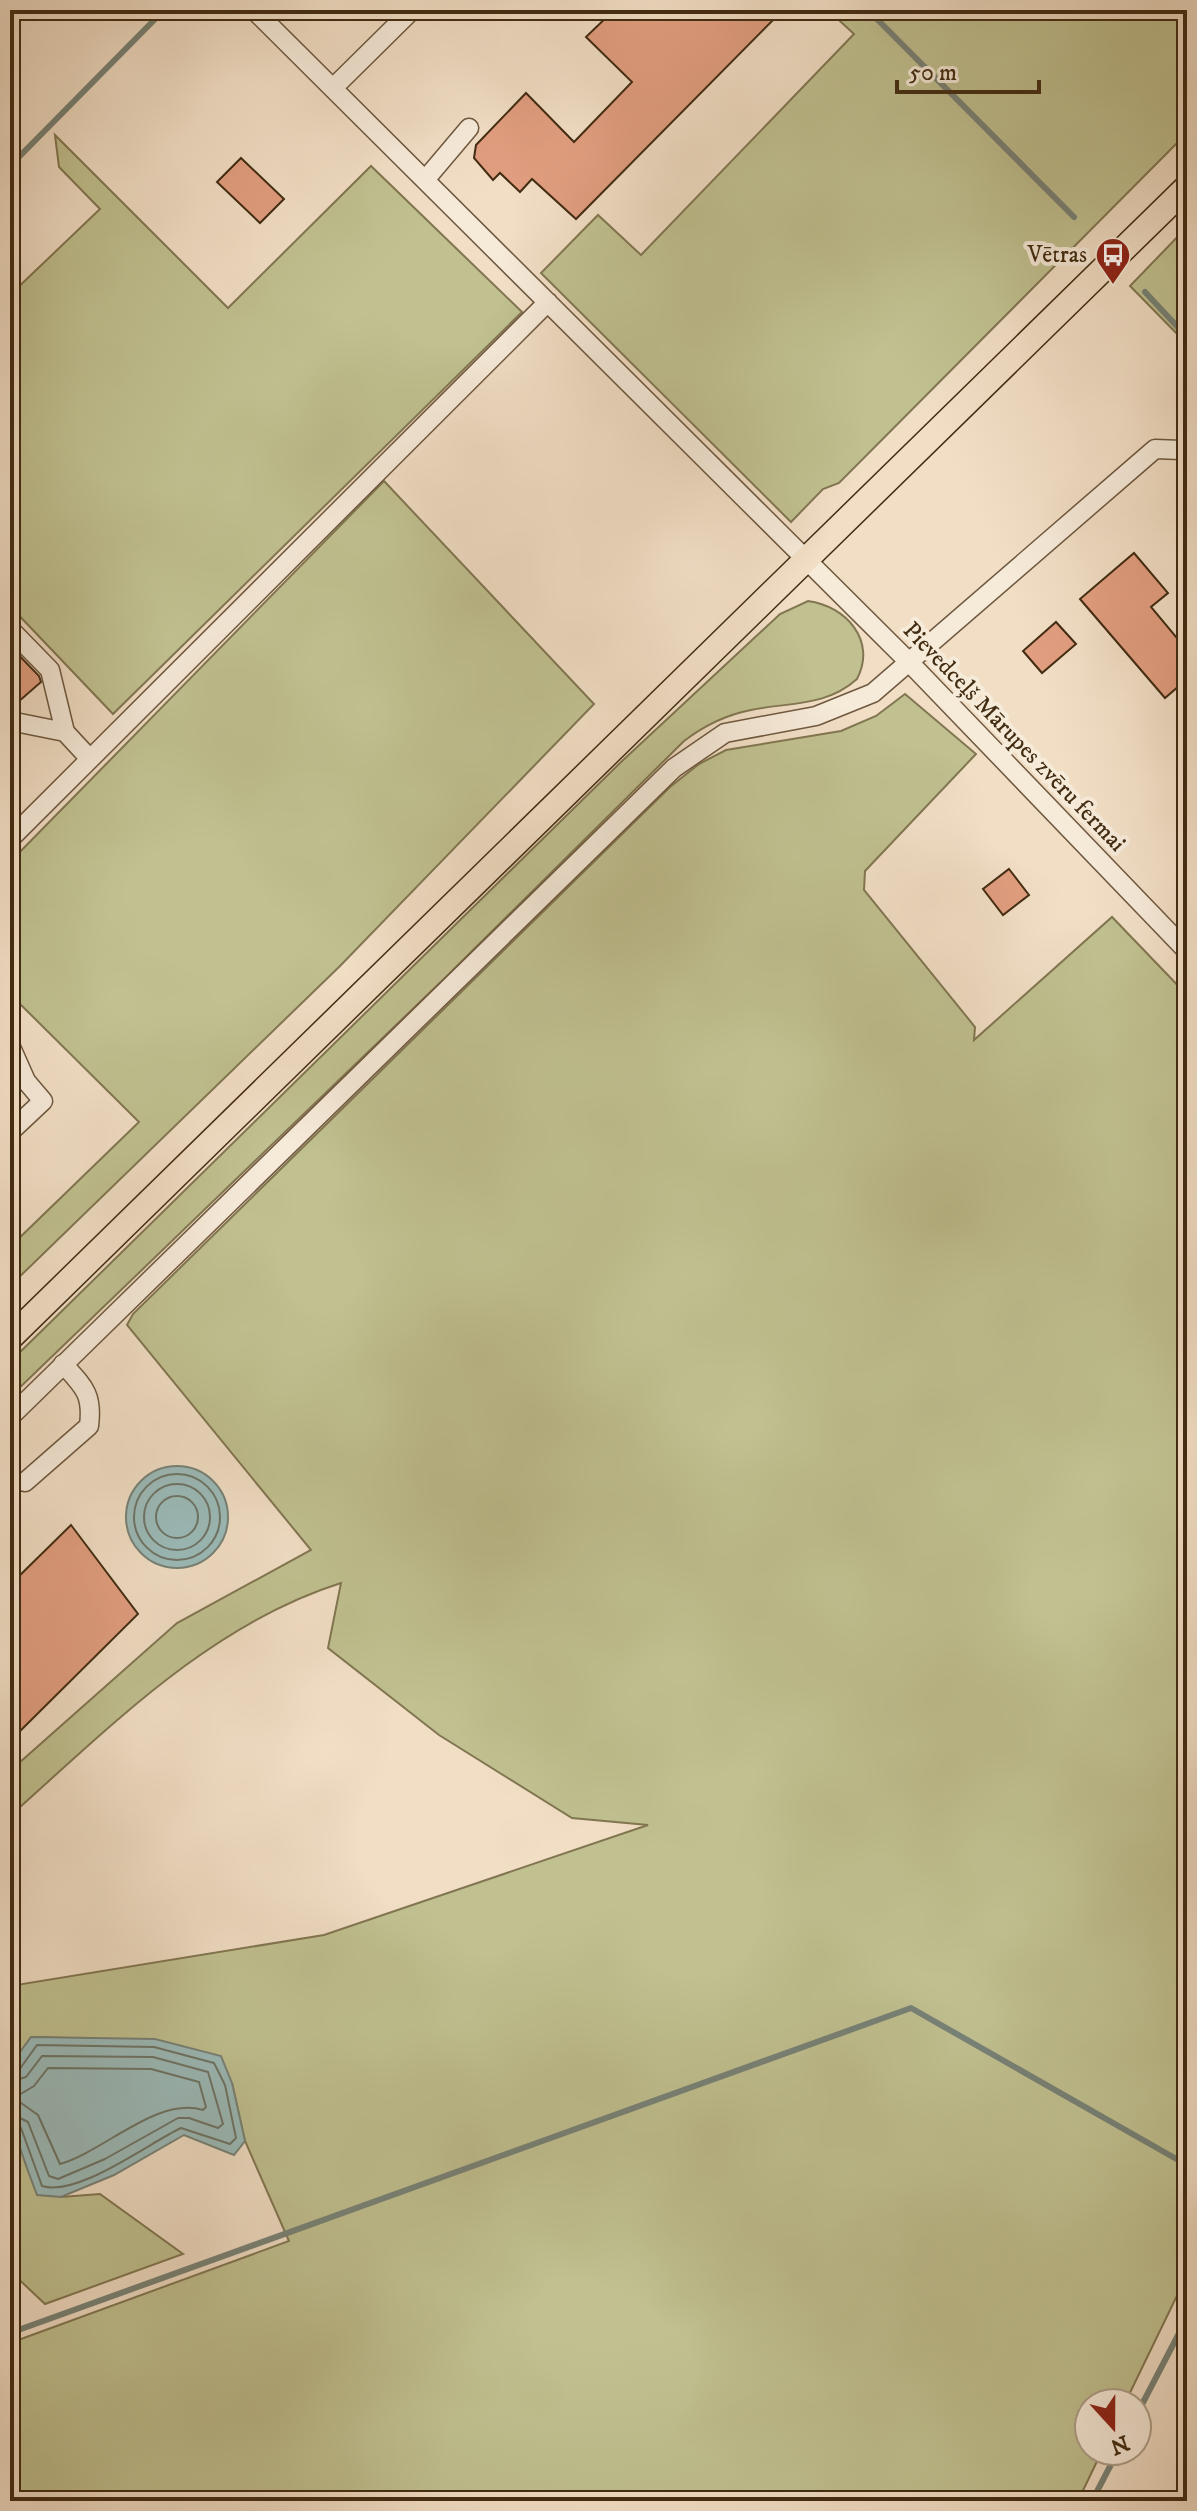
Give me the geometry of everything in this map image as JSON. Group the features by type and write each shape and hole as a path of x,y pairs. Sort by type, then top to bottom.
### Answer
{"main road":[{"path":"10,1338 1187,187"}],"street":[{"name":"Pievedceļš Mārupes zvēru fermai","path":"254,10 909,662 1187,951"},
{"path":"333,88 412,10"},
{"path":"425,180 469,128"},
{"path":"10,839 548,302"},
{"path":"10,1417 674,768 725,733 845,707 873,693 1155,449 1181,450 1187,456"},
{"path":"10,629 50,670 65,732 90,759"},
{"path":"10,721 65,732"},
{"path":"10,1045 26,1081 43,1101 10,1132"},
{"path":"25,1482 89,1426 91,1403 84,1387 63,1364"}],"green space":[{"path":"828,10 1187,10 1187,133 839,483 823,489 791,522 541,273 598,215 641,255 854,34"},
{"path":"55,135 228,308 371,166 522,312 113,714 10,606 10,295 100,209 59,167"},
{"path":"1187,227 1187,344 1130,286"},
{"path":"384,481 594,704 340,966 10,1286 10,1247 139,1122 10,994 10,862"},
{"path":"808,601 834,610 854,628 863,651 857,679 833,695 820,699 733,715 708,725 684,741 448,975 10,1397 10,1362 620,763 780,614"},
{"path":"905,694 976,754 865,871 864,890 975,1027 974,1040 1112,917 1187,995 1187,2275 1133,2387 1073,2387 1073,2467 1094,2467 1078,2501 10,2501 10,2343 289,2241 245,2141 232,2083 69,2038 31,2037 10,2069 10,1986 324,1935 648,1825 572,1818 439,1735 328,1648 341,1583 294,1601 248,1624 206,1651 124,1714 10,1816 10,1771 177,1623 311,1550 127,1325 133,1314 670,787 699,764 726,750 841,731 876,716"},
{"path":"10,2090 12,2128 61,2197 100,2194 183,2254 45,2304 10,2271"}],"water":[{"path":"177,1466 197,1470 213,1481 224,1497 228,1517 224,1537 213,1553 197,1564 177,1568 157,1564 141,1553 130,1537 126,1517 130,1497 141,1481 157,1470"},
{"path":"31,2037 155,2039 221,2056 232,2083 245,2141 234,2155 184,2135 114,2175 61,2197 37,2195 15,2132 8,2098 10,2068"}],"building":[{"path":"614,10 783,10 576,219 532,179 520,192 500,173 493,180 474,158 476,145 526,93 574,142 632,82 586,37"},
{"path":"241,158 284,199 260,223 217,182"},
{"path":"1134,553 1168,593 1151,607 1187,650 1187,679 1165,698 1080,599"},
{"path":"1056,622 1076,644 1042,673 1023,651"},
{"path":"10,646 41,682 10,709"},
{"path":"1009,869 1029,895 1003,915 983,889"},
{"path":"71,1525 138,1614 10,1741 10,1585"}],"waterway":[{"path":"10,166 164,10"},
{"path":"868,10 1074,217"},
{"path":"1145,292 1187,337"},
{"path":"10,2333 911,2008 1187,2165"},
{"path":"1151,2387 1187,2318"},
{"path":"1092,2501 1110,2467"}],"place":[{"name":"Vētras","path":"1113,286"}]}
